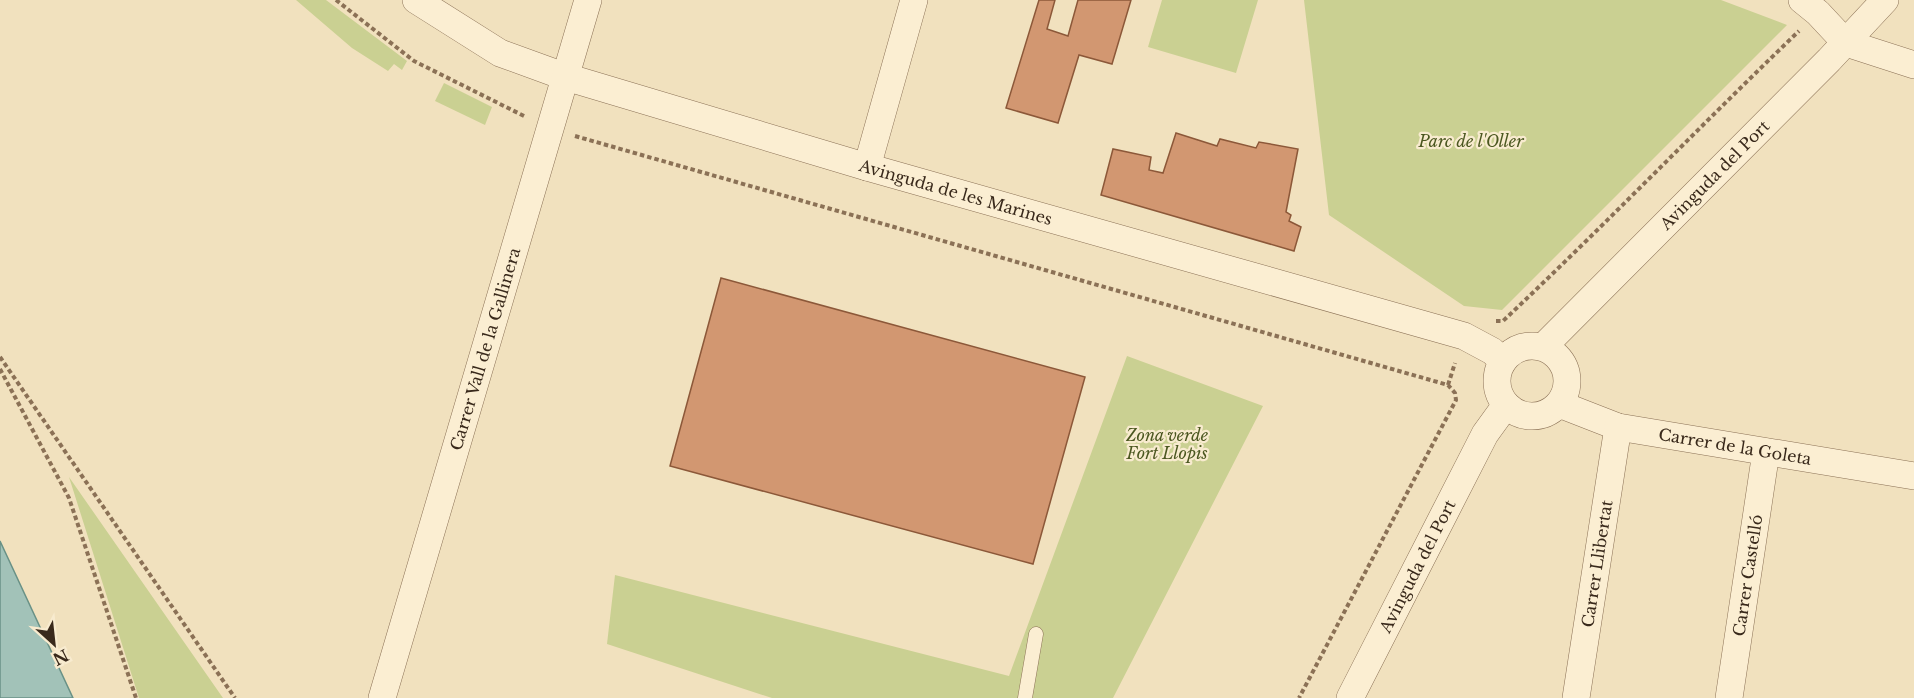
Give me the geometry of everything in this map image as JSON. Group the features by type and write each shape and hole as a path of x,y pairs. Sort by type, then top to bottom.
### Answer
{"street":[{"name":"Avinguda de les Marines","path":"416,0 501,53 566,77 867,167 1464,336 1492,351 1503,361"},
{"name":"Carrer Vall de la Gallinera","path":"382,698 588,0"},
{"path":"867,167 914,0"},
{"name":"Avinguda del Port","path":"1543,347 1846,43 1885,0"},
{"path":"1810,7 1846,43 1914,65"},
{"path":"1532,345 1543,347 1553,352 1561,361 1568,382 1559,404 1538,416 1526,416 1506,405 1499,395 1498,371 1510,353 1521,347 1532,345"},
{"name":"Carrer de la Goleta","path":"1559,404 1618,428 1914,476"},
{"name":"Avinguda del Port","path":"1350,698 1485,434 1506,405"},
{"name":"Carrer Llibertat","path":"1576,698 1618,428"},
{"name":"Carrer Castelló","path":"1729,698 1766,452"}],"lane":[{"path":"1025,698 1036,634"}],"path":[{"path":"336,0 414,61 549,129 1448,385 1455,393 1456,400 1299,698"},
{"path":"1448,385 1464,336 1473,323 1503,321 1567,261 1707,119 1810,7"},
{"path":"0,357 235,698"},
{"path":"0,369 69,498 136,698"}],"green space":[{"path":"296,0 326,0 407,61 402,70 394,64 388,71 352,48"},
{"path":"1162,0 1258,0 1236,73 1148,47"},
{"name":"Parc de l'Oller","path":"1304,0 1721,0 1787,25 1502,310 1464,306 1329,215"},
{"path":"444,83 492,107 485,125 435,101"},
{"name":"Zona verde Fort Llopis","path":"1127,356 1263,406 1113,698 772,698 607,644 615,575 1009,676"},
{"path":"69,477 223,698 139,698"}],"water":[{"path":"0,541 73,698 0,698"}],"building":[{"path":"1039,0 1055,0 1047,29 1068,36 1078,0 1131,0 1112,64 1079,55 1058,123 1006,108"},
{"path":"1176,133 1217,146 1220,139 1256,148 1259,142 1298,149 1286,212 1291,215 1289,221 1301,227 1294,251 1101,195 1113,149 1151,157 1149,170 1163,173"},
{"path":"721,278 1085,377 1033,564 670,466"}]}
